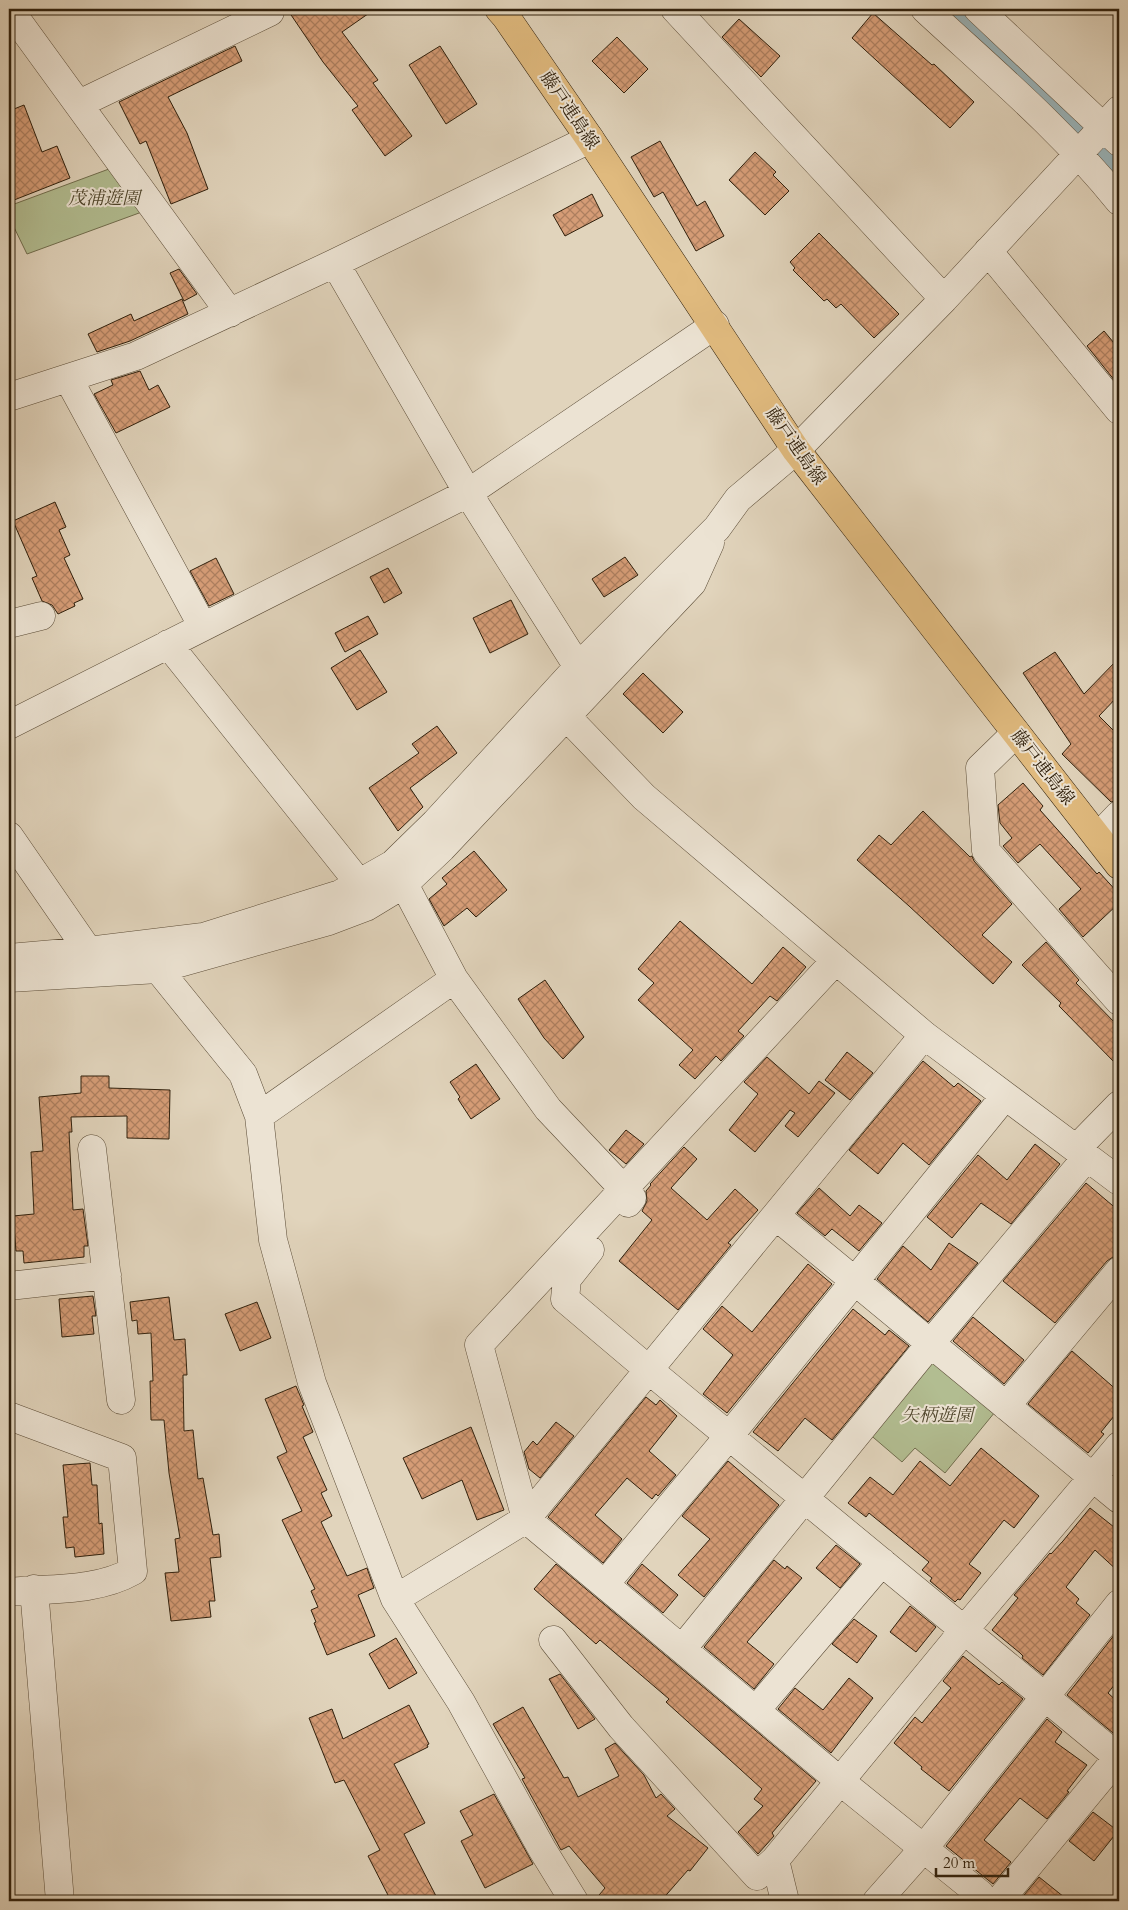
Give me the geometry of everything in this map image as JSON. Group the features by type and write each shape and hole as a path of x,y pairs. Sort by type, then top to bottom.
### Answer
{"main road":[{"name":"藤戸連島線","path":"499,9 590,139 796,450 1119,865"}],"street":[{"path":"675,9 944,299"},
{"path":"925,9 1064,137 1101,136"},
{"path":"978,9 1101,136 1119,201"},
{"path":"13,10 230,313"},
{"path":"79,104 270,12"},
{"path":"9,978 95,961 155,942 203,937 340,894 379,886 442,848 572,691 717,528 738,499 796,450 1101,136"},
{"path":"9,397 136,356 335,263 590,139"},
{"path":"988,251 1119,410"},
{"path":"335,263 468,493 572,691 644,797 924,1035 1119,1181"},
{"path":"9,725 468,493 715,325"},
{"path":"68,378 202,627"},
{"path":"9,624 41,616"},
{"path":"168,644 379,886 454,979 548,1109 623,1190 632,1198 567,1279 566,1299 649,1370 1119,1757 986,1899 526,1519 479,1346 623,1190 836,960"},
{"path":"9,958 95,961 158,969 329,921 366,907 393,864 572,691"},
{"path":"1016,733 980,768 986,851 1119,1001"},
{"path":"1098,837 1119,815"},
{"path":"9,836 95,961"},
{"path":"155,942 158,969 243,1074 259,1116 273,1240 312,1383 395,1599 461,1702 542,1849 574,1901"},
{"path":"259,1116 454,979"},
{"path":"395,1599 526,1519 924,1035"},
{"path":"605,1584 729,1436 1005,1096"},
{"path":"682,1649 930,1344 1119,1105"},
{"path":"92,1149 120,1400"},
{"path":"776,1216 1119,1500"},
{"path":"1006,1406 1119,1270"},
{"path":"9,1286 107,1275"},
{"path":"9,1416 122,1458 133,1571 118,1580 98,1585 22,1591 60,1901"},
{"path":"552,1640 621,1727 757,1876 775,1860 1119,1446"},
{"path":"756,1710 882,1562"},
{"path":"877,1901 924,1848 1119,1604"},
{"path":"775,1860 785,1901"}],"green space":[{"name":"茂浦遊園","path":"117,166 150,209 27,254 9,217 9,206"},
{"name":"矢柄遊園","path":"934,1361 995,1412 945,1473 915,1448 902,1462 867,1432 922,1365"}],"water":[{"path":"941,9 962,9 1108,145 1119,159 1119,189"}],"building":[{"path":"287,9 375,9 342,32 378,80 373,83 412,136 385,156 352,110 358,106 323,62"},
{"path":"873,13 932,65 934,64 974,102 950,128 852,38"},
{"path":"739,19 780,56 761,77 722,37"},
{"path":"617,37 648,69 624,93 592,61"},
{"path":"235,46 242,61 168,97 187,133 208,189 171,204 146,141 140,144 119,102"},
{"path":"440,46 477,104 446,124 409,65"},
{"path":"24,105 42,152 57,146 70,178 9,202 9,111"},
{"path":"660,141 697,206 705,201 724,236 696,251 663,192 654,197 631,157"},
{"path":"755,152 776,172 773,175 789,191 765,215 729,180"},
{"path":"592,194 603,216 565,236 553,215"},
{"path":"819,233 899,314 874,338 841,304 836,308 827,299 824,301 793,270 795,268 790,262"},
{"path":"179,269 197,294 184,301 170,273"},
{"path":"182,299 188,314 130,341 97,352 88,334 131,314 134,321"},
{"path":"1104,331 1119,349 1119,386 1087,346"},
{"path":"140,371 149,390 158,385 170,407 116,433 94,394 113,385 111,380"},
{"path":"55,502 66,527 59,530 70,555 64,558 83,599 74,603 75,606 58,614 52,605 42,601 32,578 37,576 13,521"},
{"path":"625,557 638,575 604,597 592,579"},
{"path":"216,558 234,594 209,606 190,571"},
{"path":"388,568 402,593 384,603 370,577"},
{"path":"511,600 528,634 490,653 473,618"},
{"path":"368,616 378,634 345,652 335,633"},
{"path":"360,650 387,692 357,710 331,668"},
{"path":"1055,652 1084,694 1119,658 1119,695 1099,716 1119,736 1119,800 1111,802 1062,754 1071,744 1023,673"},
{"path":"643,673 683,712 663,733 623,694"},
{"path":"437,726 457,753 410,788 423,807 398,831 369,788 419,753 412,744"},
{"path":"1023,783 1043,806 1040,810 1097,874 1099,872 1119,894 1119,903 1083,937 1059,909 1081,889 1040,844 1018,863 1003,846 1012,838 1000,823 998,805"},
{"path":"923,811 970,857 972,856 974,861 1012,904 982,935 1012,962 993,984 857,860 879,835 891,845"},
{"path":"474,851 507,890 476,917 467,908 444,926 429,899 447,884 442,878"},
{"path":"680,921 752,984 783,947 806,967 777,1001 770,996 738,1031 744,1036 721,1061 716,1056 695,1079 679,1065 693,1050 638,1000 654,983 638,969"},
{"path":"1046,942 1079,980 1076,983 1119,1027 1119,1067 1059,1006 1061,1003 1022,965"},
{"path":"545,980 584,1037 563,1059 544,1038 518,999"},
{"path":"847,1052 873,1073 850,1100 825,1080"},
{"path":"767,1057 809,1094 819,1081 835,1093 798,1137 785,1126 795,1113 790,1110 755,1152 729,1130 758,1094 744,1082"},
{"path":"923,1061 954,1087 958,1083 981,1101 929,1165 903,1143 878,1174 849,1150"},
{"path":"476,1064 500,1099 471,1119 450,1082"},
{"path":"81,1076 109,1076 109,1088 170,1090 169,1139 127,1138 127,1116 71,1117 72,1132 69,1132 73,1210 83,1209 88,1246 84,1246 84,1257 24,1263 23,1251 16,1251 13,1216 34,1214 31,1152 43,1151 39,1097 81,1093"},
{"path":"626,1130 644,1144 626,1164 609,1150"},
{"path":"1035,1144 1060,1164 1011,1224 981,1203 952,1238 927,1217 978,1155 1007,1180"},
{"path":"684,1147 697,1159 671,1188 707,1220 735,1189 758,1210 728,1243 731,1245 678,1310 619,1261 652,1220 642,1211 647,1201 646,1191 650,1184"},
{"path":"1086,1183 1119,1211 1119,1256 1107,1261 1055,1323 1003,1281"},
{"path":"819,1188 850,1216 859,1205 882,1223 859,1251 832,1229 825,1236 797,1213"},
{"path":"949,1243 978,1263 928,1322 877,1279 903,1246 931,1270"},
{"path":"808,1264 832,1284 727,1413 703,1394 733,1355 703,1329 722,1306 752,1332"},
{"path":"93,1296 96,1316 92,1316 94,1334 62,1337 59,1299"},
{"path":"169,1297 174,1340 185,1339 187,1375 183,1375 184,1431 193,1430 198,1479 203,1478 213,1535 219,1534 221,1557 210,1558 215,1601 209,1601 211,1617 171,1621 165,1573 179,1572 175,1539 180,1538 169,1473 164,1420 151,1420 150,1381 153,1381 151,1333 138,1334 137,1320 132,1321 130,1302"},
{"path":"257,1302 271,1338 240,1351 225,1314"},
{"path":"853,1309 885,1335 889,1330 909,1346 832,1440 805,1418 778,1451 753,1432"},
{"path":"973,1317 1024,1360 1004,1384 953,1341"},
{"path":"1072,1351 1119,1392 1119,1410 1101,1432 1104,1434 1088,1453 1028,1404"},
{"path":"296,1386 313,1432 303,1437 327,1490 321,1493 332,1516 321,1522 347,1576 367,1568 374,1588 358,1595 375,1636 327,1655 314,1623 316,1622 311,1610 318,1607 311,1591 315,1589 282,1520 302,1511 277,1457 287,1452 265,1399"},
{"path":"646,1397 656,1405 660,1400 677,1416 649,1451 676,1475 658,1496 656,1494 652,1499 627,1478 595,1515 622,1539 603,1563 548,1517"},
{"path":"556,1422 574,1436 540,1478 529,1469 524,1452 533,1441 537,1445"},
{"path":"471,1427 504,1510 477,1520 462,1480 422,1499 403,1458"},
{"path":"981,1448 1039,1496 1014,1528 1004,1520 969,1564 981,1573 960,1600 958,1599 955,1602 930,1581 932,1578 922,1570 929,1562 869,1513 866,1517 848,1503 870,1477 893,1495 920,1461 950,1486"},
{"path":"728,1461 779,1505 704,1597 678,1575 710,1539 682,1516"},
{"path":"90,1463 92,1485 97,1485 99,1524 102,1523 104,1554 75,1557 74,1547 66,1548 63,1517 68,1517 63,1465"},
{"path":"1090,1508 1119,1531 1119,1572 1095,1550 1066,1587 1079,1599 1076,1603 1090,1615 1043,1675 992,1630 1018,1598 1014,1595"},
{"path":"836,1545 860,1564 840,1588 816,1568"},
{"path":"774,1560 785,1569 787,1566 802,1578 747,1642 774,1664 754,1689 704,1647"},
{"path":"556,1564 816,1781 772,1833 774,1836 758,1854 738,1832 763,1806 754,1799 762,1789 666,1702 669,1699 600,1640 596,1644 534,1589"},
{"path":"642,1564 678,1595 663,1613 627,1583"},
{"path":"910,1606 936,1627 916,1652 890,1632"},
{"path":"854,1619 877,1636 857,1663 832,1644"},
{"path":"1115,1634 1119,1638 1119,1679 1108,1693 1119,1703 1119,1738 1067,1695"},
{"path":"396,1638 417,1673 389,1689 369,1654"},
{"path":"963,1656 999,1685 1002,1682 1023,1699 949,1791 921,1769 922,1767 894,1743 915,1717 922,1723 951,1688 943,1681"},
{"path":"560,1674 595,1719 578,1729 549,1679"},
{"path":"849,1678 873,1698 831,1753 778,1709 795,1688 823,1710"},
{"path":"409,1705 429,1744 427,1745 428,1747 394,1764 425,1823 404,1834 436,1896 425,1901 391,1901 368,1856 380,1850 344,1780 335,1783 309,1718 332,1709 343,1739"},
{"path":"523,1707 564,1778 568,1777 578,1797 619,1776 605,1749 615,1743 644,1775 656,1798 661,1794 675,1809 667,1816 708,1848 690,1871 688,1870 661,1901 594,1901 605,1888 569,1846 561,1850 522,1779 525,1778 493,1724"},
{"path":"1047,1719 1062,1732 1055,1742 1087,1765 1067,1791 1069,1792 1047,1819 1020,1798 984,1840 1011,1862 993,1884 946,1846"},
{"path":"494,1794 533,1864 485,1888 461,1841 473,1835 460,1811"},
{"path":"1093,1812 1118,1831 1094,1861 1069,1841"},
{"path":"1039,1877 1069,1901 1019,1901"}]}
